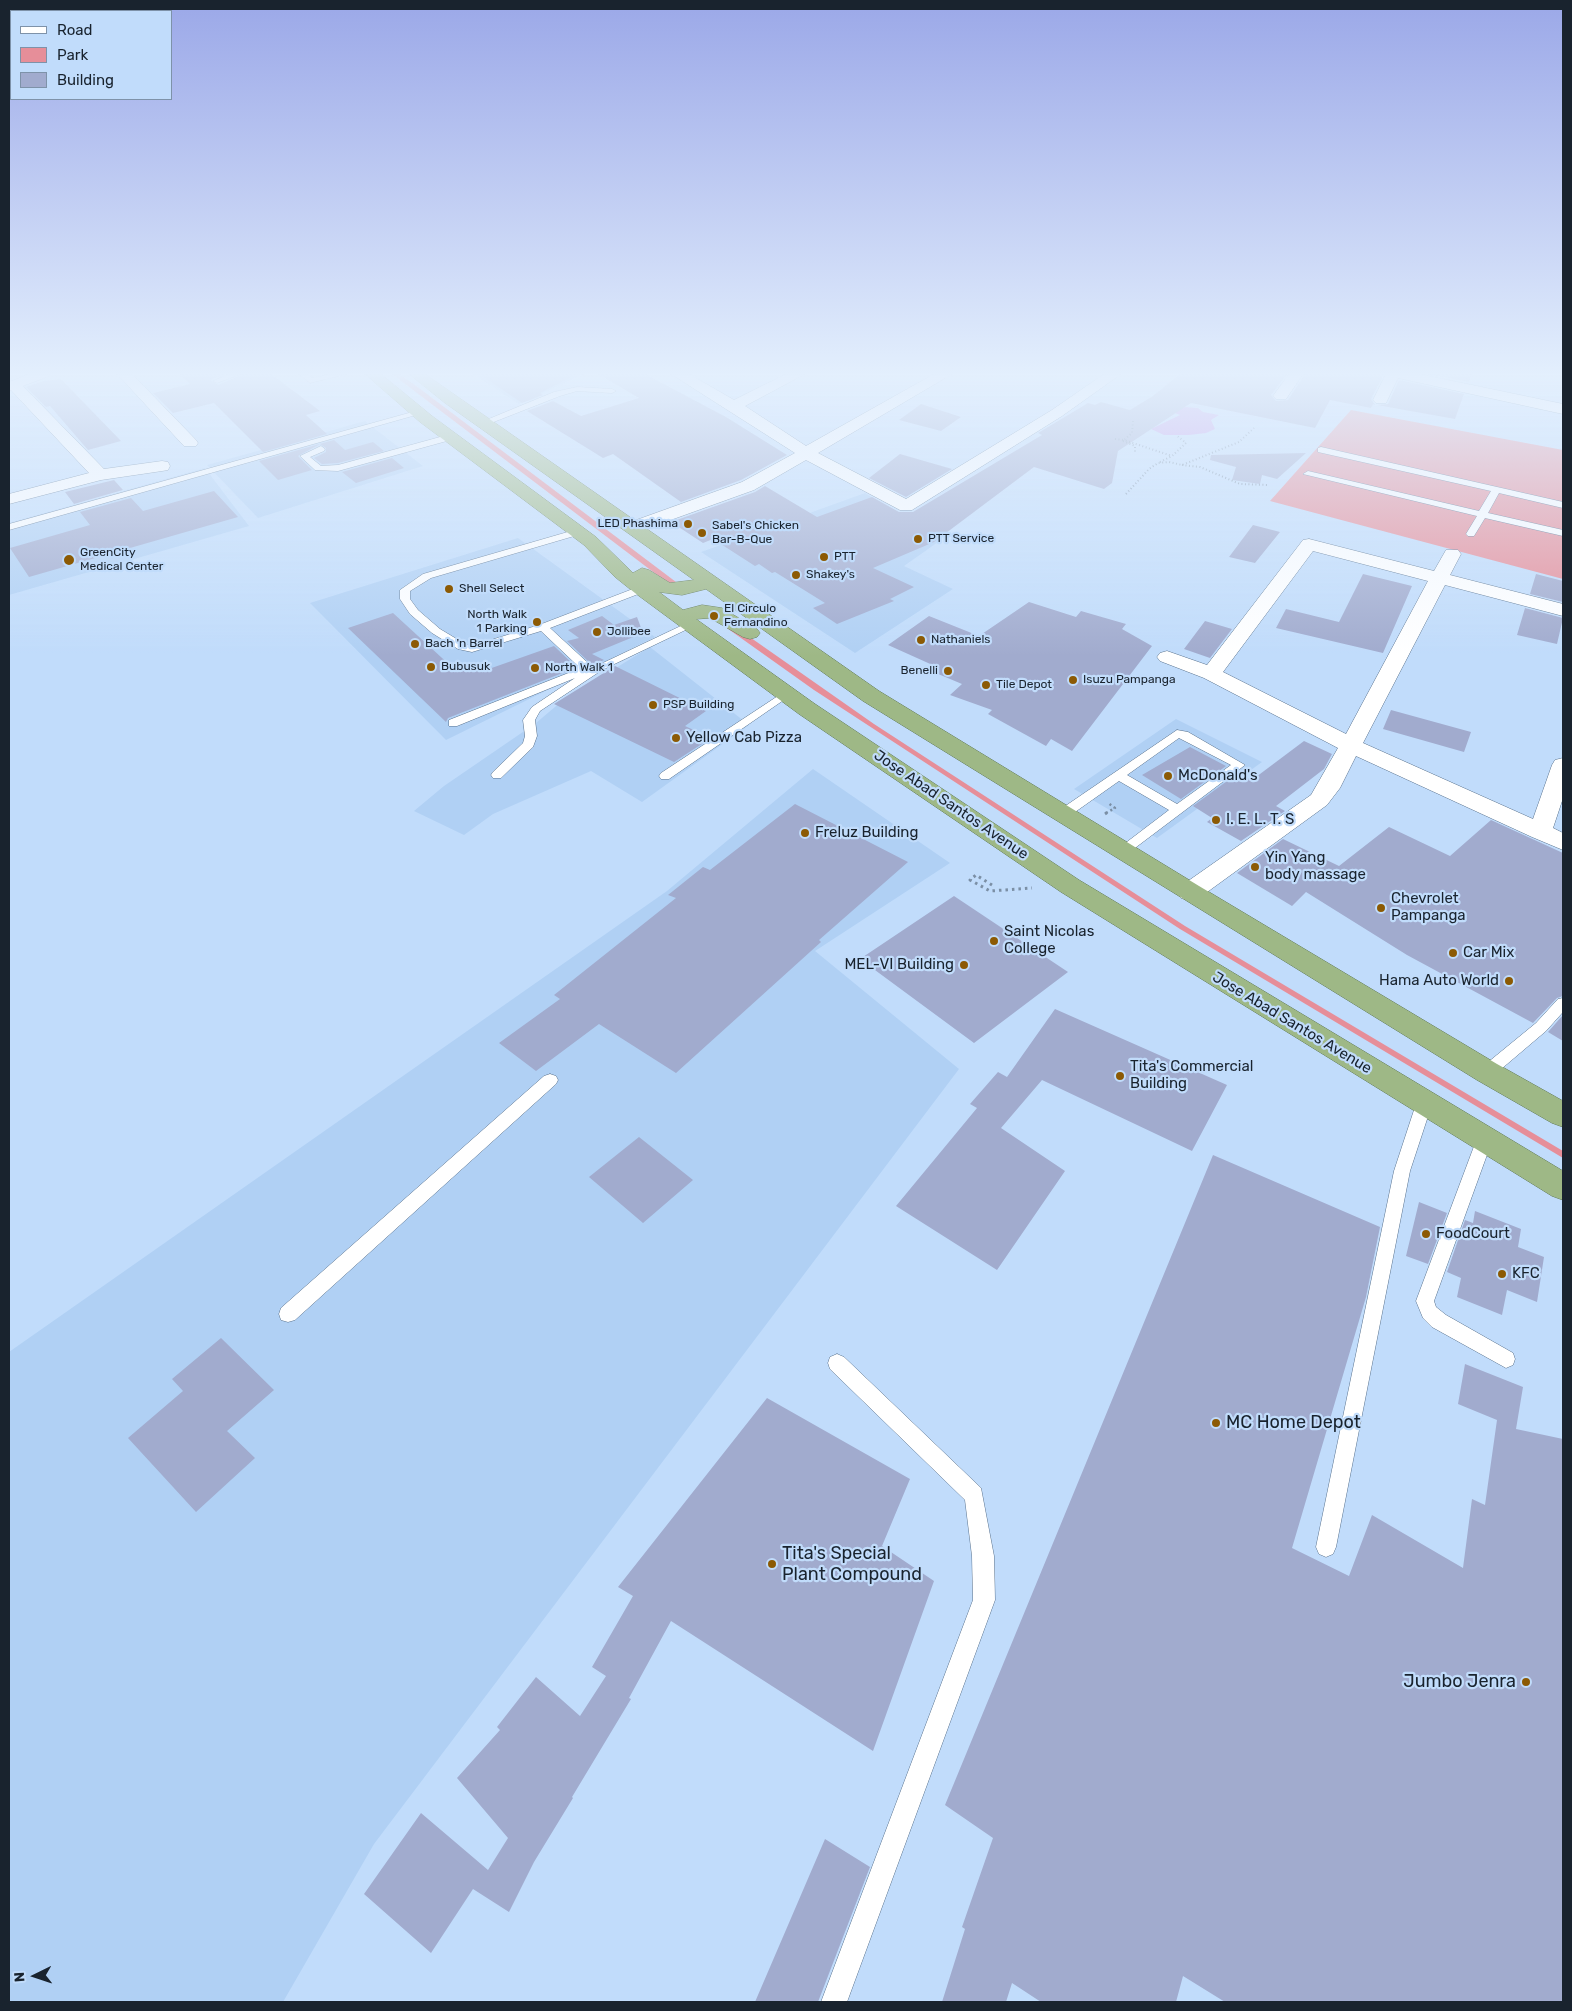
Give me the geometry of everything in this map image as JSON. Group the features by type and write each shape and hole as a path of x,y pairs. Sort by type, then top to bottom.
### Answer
{"highway":[{"name":"Jose Abad Santos Avenue","path":"492,468 578,532 622,573 685,621 786,693 1070,886 1484,1141 1563,1187"},
{"path":"548,468 871,696 1487,1072 1563,1115"},
{"path":"622,573 637,571 659,586 668,589 682,589 709,582"},
{"path":"685,621 702,611 716,612 759,637 800,645"}],"street":[{"path":"93,468 100,475"},
{"path":"9,499 100,475 149,468"},
{"path":"634,527 748,486 780,468"},
{"path":"834,468 906,506 968,468"},
{"path":"1211,674 1310,544 1563,610"},
{"path":"1190,892 1318,800 1328,788 1441,579 1452,554"},
{"path":"1167,657 1211,674 1352,746 1563,842"},
{"path":"1540,832 1563,765"}],"lane":[{"path":"9,527 233,468"},
{"path":"321,468 339,468"},
{"path":"1399,468 1563,505"},
{"path":"1308,474 1563,533"},
{"path":"1471,534 1496,490"},
{"path":"578,532 428,576 405,590 405,599 414,612 436,631 466,649 478,648 543,627 642,589"},
{"path":"497,774 530,744 529,720 536,709 598,668 685,621"},
{"path":"453,723 581,670 584,664 543,627"},
{"path":"665,776 786,693"},
{"path":"1063,814 1176,734 1184,735 1239,765 1122,850"},
{"path":"1118,775 1178,810"},
{"path":"1487,1072 1540,1027 1563,1003"},
{"path":"288,1314 550,1080"},
{"path":"1326,1546 1402,1171 1424,1104"},
{"path":"1484,1141 1425,1301 1429,1312 1439,1320 1506,1359"},
{"path":"834,2002 984,1600 983,1556 974,1495 837,1363"}],"path":[{"path":"1126,494 1152,468"},
{"path":"1202,468 1240,484 1269,485"},
{"path":"992,885 976,875 970,880 990,891 1070,886"}],"shaded area":[{"name":"GreenCity Medical Center","path":"205,468 249,526 9,595 9,523"},
{"path":"210,468 417,468 258,518"},
{"name":"PTT","path":"865,493 941,540 904,566 953,589 855,653 701,552"},
{"name":"North Walk 1","path":"518,538 655,637 446,740 310,603"},
{"path":"650,647 749,725 642,802 591,771 493,814 464,835 414,811 444,786 536,723 562,701"},
{"name":"McDonald's","path":"1176,719 1262,762 1157,838 1074,789"},
{"path":"813,769 950,863 815,951 959,1069 374,1844 283,2002 9,2002 9,1352 667,891"}],"green space":[{"path":"516,468 525,468 676,582 669,584"},
{"path":"1300,468 1563,468 1563,579 1270,501"},
{"path":"724,619 874,724 1185,926 1563,1151 1563,1158 1180,929 814,690 717,621"}],"building":[{"path":"266,468 310,468 312,470 278,480"},
{"path":"357,468 404,468 356,483 342,472"},
{"path":"633,468 763,468 741,480 681,502"},
{"path":"882,468 952,469 906,497 869,478"},
{"name":"PTT","path":"987,468 1033,468 934,542 873,568 914,587 890,599 894,601 837,624 813,608 825,603 775,572 772,573 759,564 755,566 713,539 703,543 671,522 755,492 765,486 817,517 872,497 899,512 913,512"},
{"name":"PTT","path":"1037,468 1115,468 1112,483 1104,489"},
{"path":"1236,468 1289,468 1277,479 1262,475 1260,484 1232,480"},
{"path":"114,480 123,490 74,504 65,492"},
{"path":"214,491 238,517 29,577 10,548 90,525 80,512 131,498 143,511"},
{"path":"1253,525 1280,532 1255,563 1229,557"},
{"path":"1363,574 1412,586 1383,653 1276,628 1286,609 1339,622"},
{"path":"1536,574 1563,581 1563,602 1530,594"},
{"path":"1029,602 1076,617 1081,611 1126,624 1122,629 1152,646 1072,751 1051,739 1046,746 988,714 992,710 950,695 962,684 931,671 937,667 888,645 929,616 979,636"},
{"path":"1525,608 1563,618 1557,644 1517,635"},
{"name":"North Walk 1","path":"393,613 454,669 463,667 486,670 554,646 575,666 570,670 448,718 446,722 348,628"},
{"path":"602,616 614,625 637,617 643,633 592,654 604,660 591,666 567,641 579,638 568,630"},
{"path":"1205,621 1232,629 1210,658 1184,649"},
{"path":"615,666 706,711 685,726 711,738 674,762 554,704"},
{"path":"1391,710 1471,732 1464,752 1383,729"},
{"path":"1304,741 1332,754 1324,769 1276,806 1285,811 1241,841 1207,822 1212,818 1193,806 1238,773 1252,780"},
{"path":"1190,747 1226,766 1181,799 1142,775"},
{"path":"795,804 908,862 819,940 821,942 676,1073 599,1024 536,1071 499,1043 560,999 554,995 676,898 668,895 703,867 710,870"},
{"path":"1491,820 1563,853 1563,996 1557,998 1533,1023 1407,955 1306,892 1292,906 1237,873 1283,839 1339,866 1389,827 1450,856"},
{"name":"MEL-VI Building","path":"954,896 1068,972 974,1043 860,959"},
{"path":"1055,1009 1227,1085 1192,1151 1042,1080 1001,1128 1065,1171 997,1270 896,1206 977,1108 970,1104 998,1072 1007,1077"},
{"path":"1563,1015 1563,1041 1548,1032"},
{"path":"639,1137 693,1180 643,1223 589,1177"},
{"path":"1213,1155 1380,1227 1366,1297 1292,1548 1349,1576 1372,1515 1463,1568 1472,1499 1485,1505 1497,1420 1458,1404 1465,1364 1523,1387 1516,1429 1563,1439 1563,2002 1225,2002 1183,1976 1176,2002 1041,2002 1012,1983 1006,2002 942,2002 965,1929 962,1927 993,1838 945,1805"},
{"name":"FoodCourt","path":"1419,1202 1447,1213 1428,1264 1406,1256"},
{"name":"KFC","path":"1475,1211 1521,1229 1518,1247 1544,1257 1537,1302 1507,1290 1502,1315 1457,1297 1461,1278 1447,1272 1465,1220 1473,1223"},
{"path":"221,1338 274,1390 227,1431 255,1458 196,1512 128,1438 183,1391 172,1379"},
{"name":"Tita's Special Plant Compound","path":"767,1398 910,1479 882,1546 934,1581 873,1751 671,1621 629,1698 631,1699 534,1862 509,1912 473,1889 431,1953 364,1894 421,1813 488,1870 508,1838 457,1778 500,1730 497,1727 536,1677 580,1716 606,1676 592,1667 633,1596 618,1587"},
{"path":"825,1839 870,1867 818,2002 755,2002"}],"place":[{"name":"LED Phashima","path":"688,524"},
{"name":"Sabel's Chicken Bar-B-Que","path":"702,533"},
{"name":"PTT Service","path":"918,539"},
{"name":"PTT","path":"824,557"},
{"name":"GreenCity Medical Center","path":"69,560"},
{"name":"Shakey's","path":"796,575"},
{"name":"Shell Select","path":"449,589"},
{"name":"El Circulo Fernandino","path":"714,616"},
{"name":"North Walk 1 Parking","path":"537,622"},
{"name":"Jollibee","path":"597,632"},
{"name":"Nathaniels","path":"921,640"},
{"name":"Bach 'n Barrel","path":"415,644"},
{"name":"Bubusuk","path":"431,667"},
{"name":"North Walk 1","path":"535,668"},
{"name":"Benelli","path":"948,671"},
{"name":"Isuzu Pampanga","path":"1073,680"},
{"name":"Tile Depot","path":"986,685"},
{"name":"PSP Building","path":"653,705"},
{"name":"Yellow Cab Pizza","path":"676,738"},
{"name":"McDonald's","path":"1168,776"},
{"name":"I. E. L. T. S","path":"1216,820"},
{"name":"Freluz Building","path":"805,833"},
{"name":"Yin Yang body massage","path":"1255,867"},
{"name":"Chevrolet Pampanga","path":"1381,908"},
{"name":"Saint Nicolas College","path":"994,941"},
{"name":"Car Mix","path":"1453,953"},
{"name":"MEL-VI Building","path":"964,965"},
{"name":"Hama Auto World","path":"1509,981"},
{"name":"Tita's Commercial Building","path":"1120,1076"},
{"name":"FoodCourt","path":"1426,1234"},
{"name":"KFC","path":"1502,1274"},
{"name":"MC Home Depot","path":"1216,1423"},
{"name":"Tita's Special Plant Compound","path":"772,1564"},
{"name":"Jumbo Jenra","path":"1526,1682"}]}
